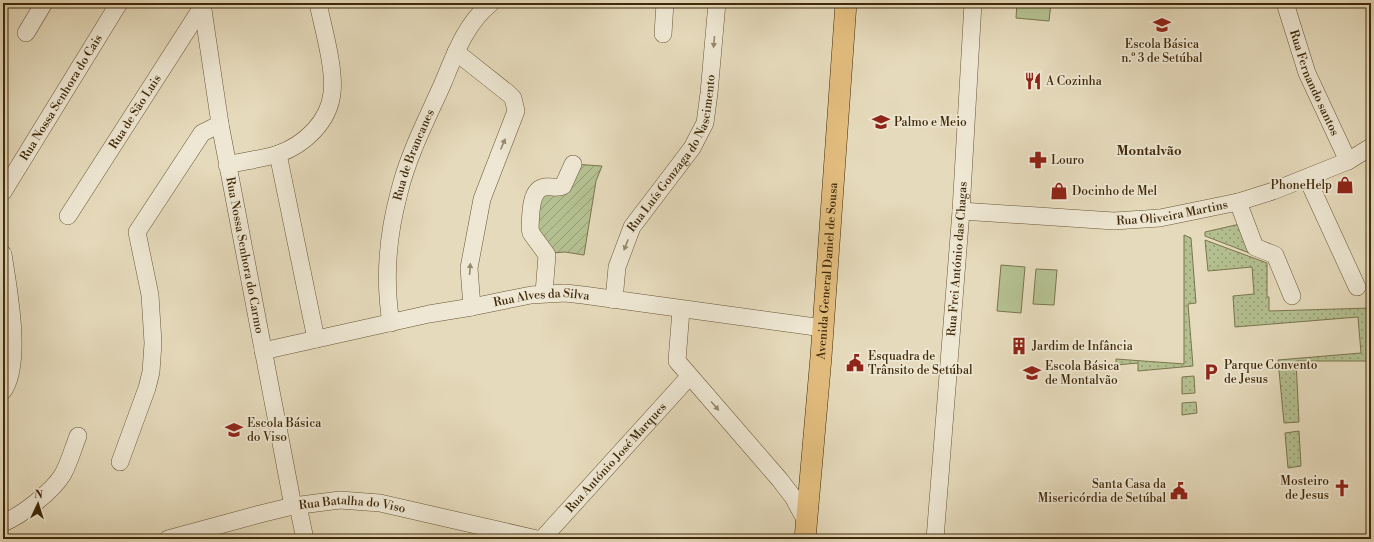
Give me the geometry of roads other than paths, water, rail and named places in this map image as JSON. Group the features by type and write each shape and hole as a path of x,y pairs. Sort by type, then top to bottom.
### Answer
{"main road":[{"name":"Avenida General Daniel de Sousa","path":"806,530 823,328 846,3"}],"street":[{"path":"26,33 44,3"},
{"name":"Rua Nossa Senhora do Cais","path":"3,192 119,3"},
{"path":"228,165 278,154 304,140 320,123 331,101 332,92 331,70 318,3"},
{"name":"Rua de Brancanes","path":"391,323 388,298 389,255 399,192 424,127 456,52 476,16 491,3"},
{"path":"663,34 665,3"},
{"name":"Rua Luís Gonzaga do Nascimento","path":"614,300 617,267 632,227 692,148 705,123 717,3"},
{"name":"Rua Frei António das Chagas","path":"935,539 961,211 973,3"},
{"name":"Rua Fernando santos","path":"1284,3 1307,73 1348,161"},
{"name":"Rua Nossa Senhora do Carmo","path":"202,5 220,124 263,351 296,506 305,539"},
{"name":"Rua de São Luis","path":"68,216 202,5"},
{"path":"456,52 509,94 513,98 516,111 482,200 469,268 472,307"},
{"path":"120,462 147,388 151,372 153,321 143,259 137,237 138,228 202,134 220,124"},
{"name":"Rua Oliveira Martins","path":"961,211 1089,219 1135,220 1160,218 1238,202 1273,191 1348,161 1371,147"},
{"path":"278,154 316,339"},
{"path":"544,293 547,255 531,233 530,228 533,198 538,189 542,187 557,188 563,186 574,164"},
{"path":"1307,178 1357,288"},
{"path":"1238,202 1255,247 1275,255 1292,296"},
{"path":"3,254 12,320 12,362 6,387 3,391"},
{"name":"Rua Alves da Silva","path":"263,351 429,314 544,293 565,293 681,310 823,328"},
{"path":"681,310 677,362 786,488 806,530"},
{"name":"Rua António José Marques","path":"542,539 689,377"},
{"path":"3,523 14,519 39,500 63,475 78,436"},
{"name":"Rua Batalha do Viso","path":"168,539 223,523 296,506 340,500 380,503 495,534 537,539"}],"place":[{"name":"Escola Básica n.º 3 de Setúbal","path":"1162,25"},
{"name":"A Cozinha","path":"1033,81"},
{"name":"Palmo e Meio","path":"881,122"},
{"name":"Louro","path":"1038,160"},
{"name":"PhoneHelp","path":"1345,185"},
{"name":"Docinho de Mel","path":"1059,191"},
{"name":"Jardim de Infância","path":"1019,346"},
{"name":"Esquadra de Trânsito de Setúbal","path":"855,363"},
{"name":"Parque Convento de Jesus","path":"1211,372"},
{"name":"Escola Básica de Montalvão","path":"1032,373"},
{"name":"Escola Básica do Viso","path":"234,430"},
{"name":"Mosteiro de Jesus","path":"1342,488"},
{"name":"Santa Casa da Misericórdia de Setúbal","path":"1179,491"}],"district":[{"name":"Montalvão","path":"1149,150"}]}
